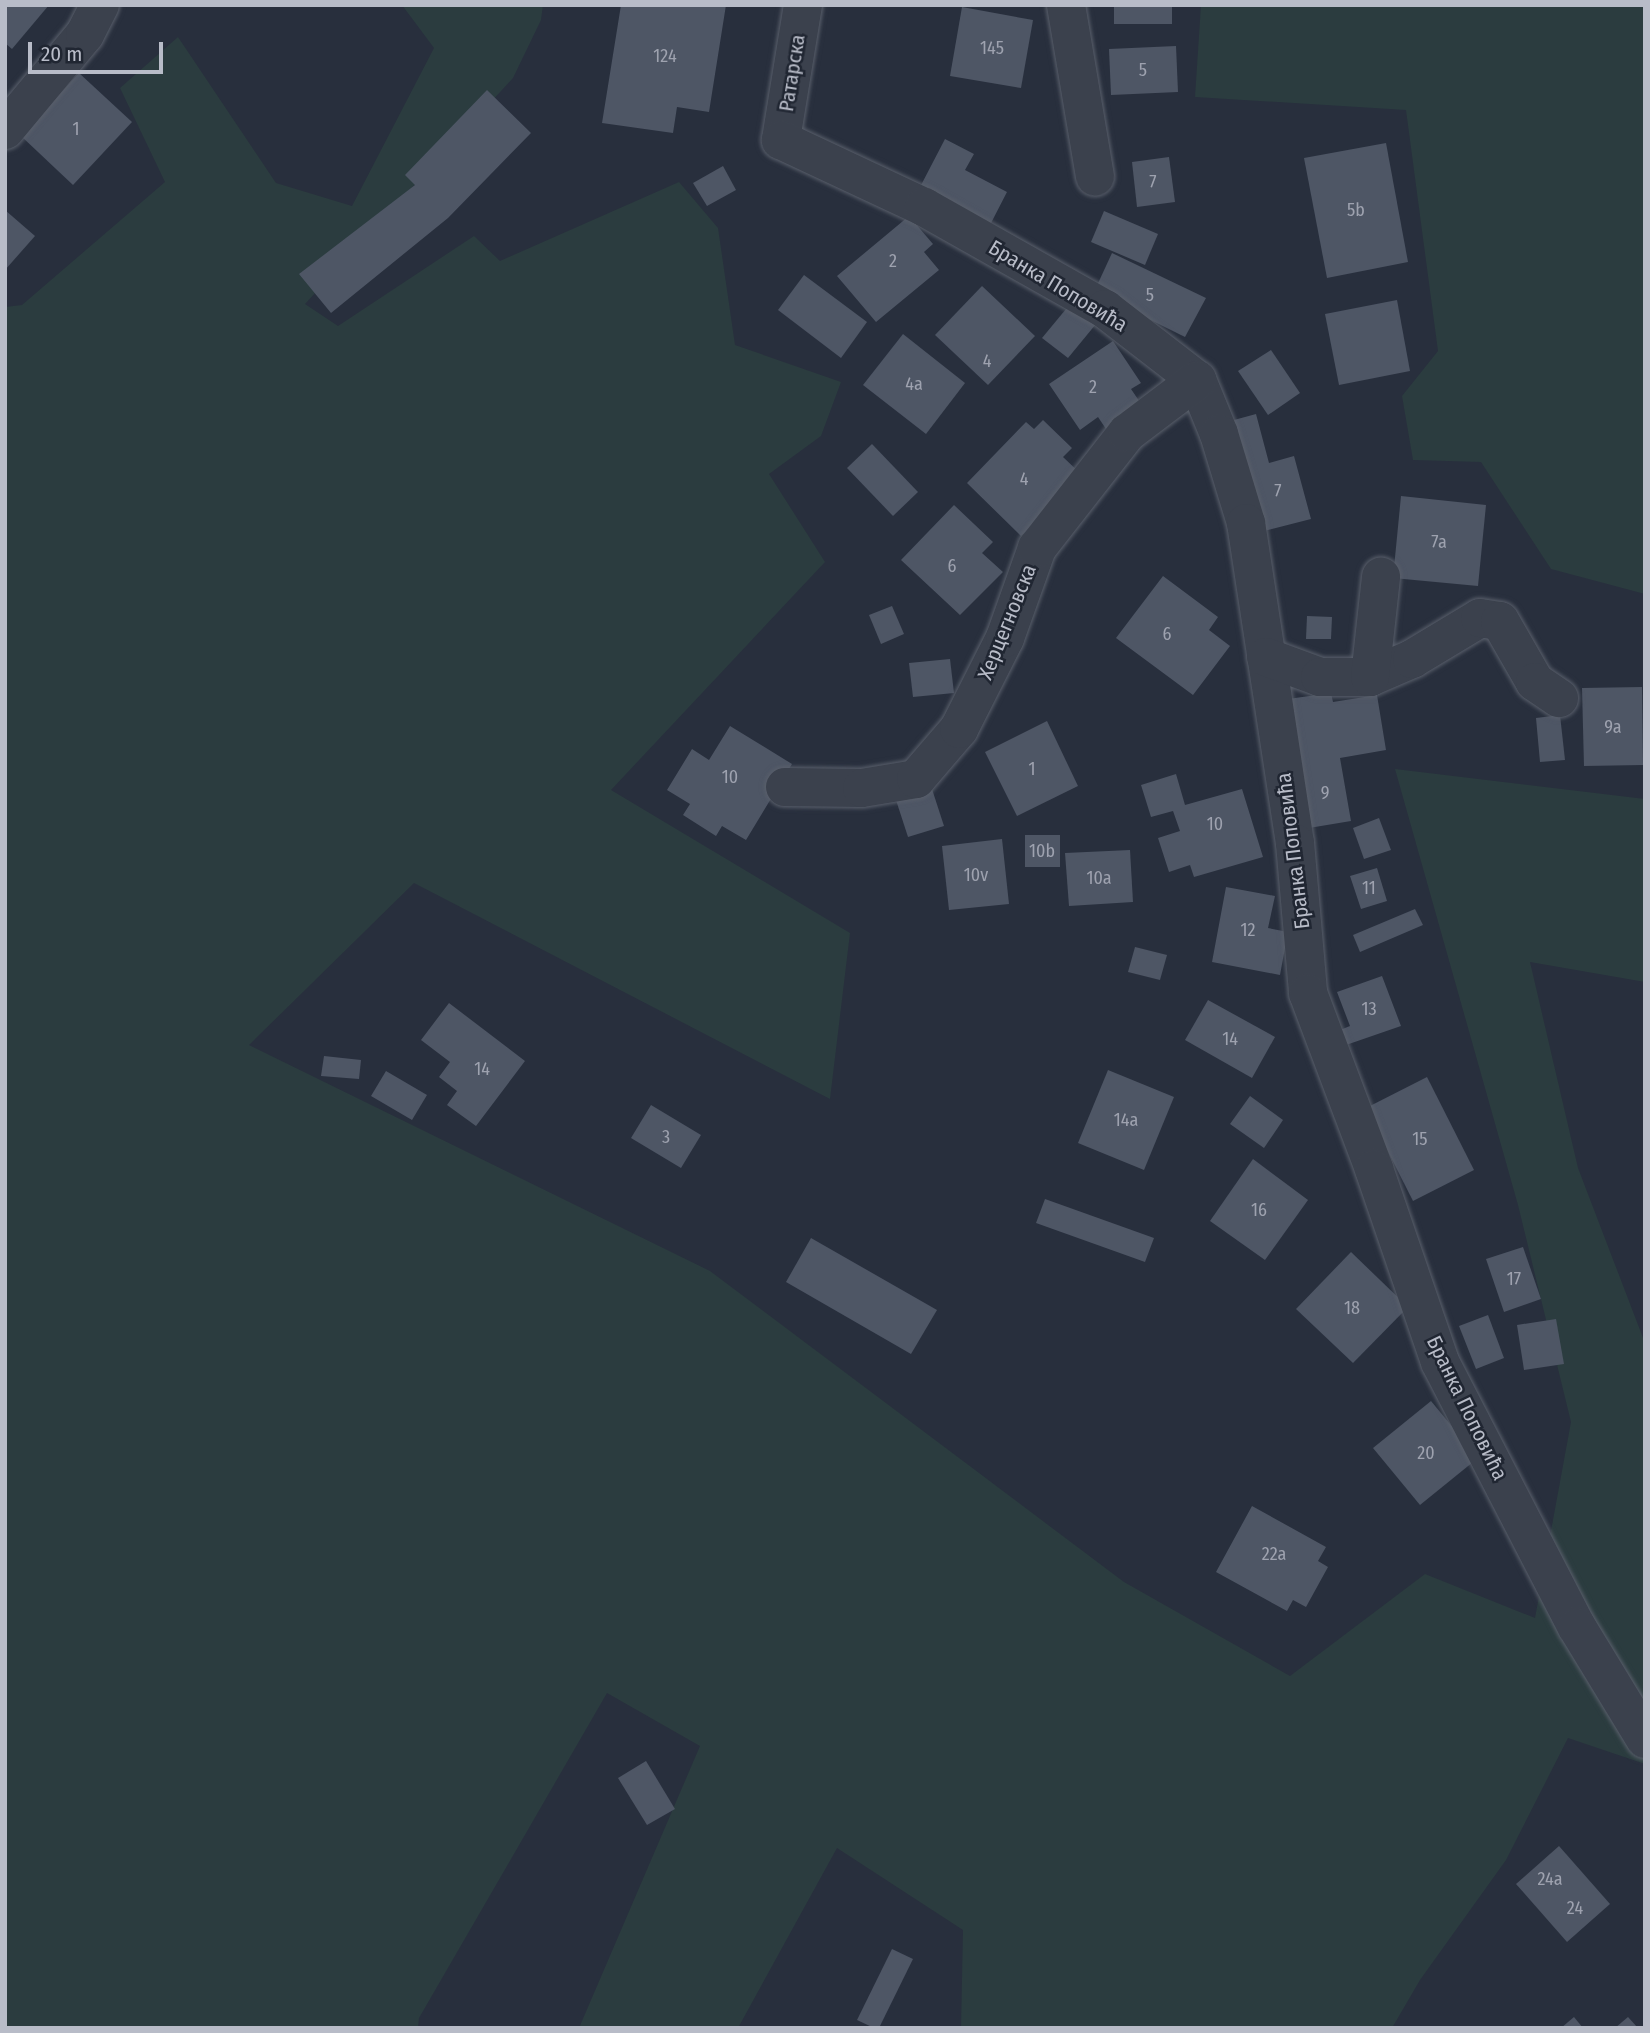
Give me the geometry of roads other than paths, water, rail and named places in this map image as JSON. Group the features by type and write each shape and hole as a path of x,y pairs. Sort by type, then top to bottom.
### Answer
{"street":[{"path":"5,130 85,34 100,5"},
{"name":"Ратарска","path":"781,140 803,5"},
{"path":"1066,5 1095,177"},
{"name":"Бранка Поповића","path":"781,140 924,207 1105,309 1197,380 1219,434 1246,523 1295,843 1308,993 1374,1169 1440,1362 1577,1627 1645,1739"},
{"name":"Херцегновска","path":"785,787 862,788 916,779 959,729 1005,638 1037,548 1127,433 1197,380"},
{"path":"1370,677 1381,577"},
{"path":"1266,657 1320,677 1370,677 1412,659 1480,618 1500,621 1535,682 1559,698"}]}
